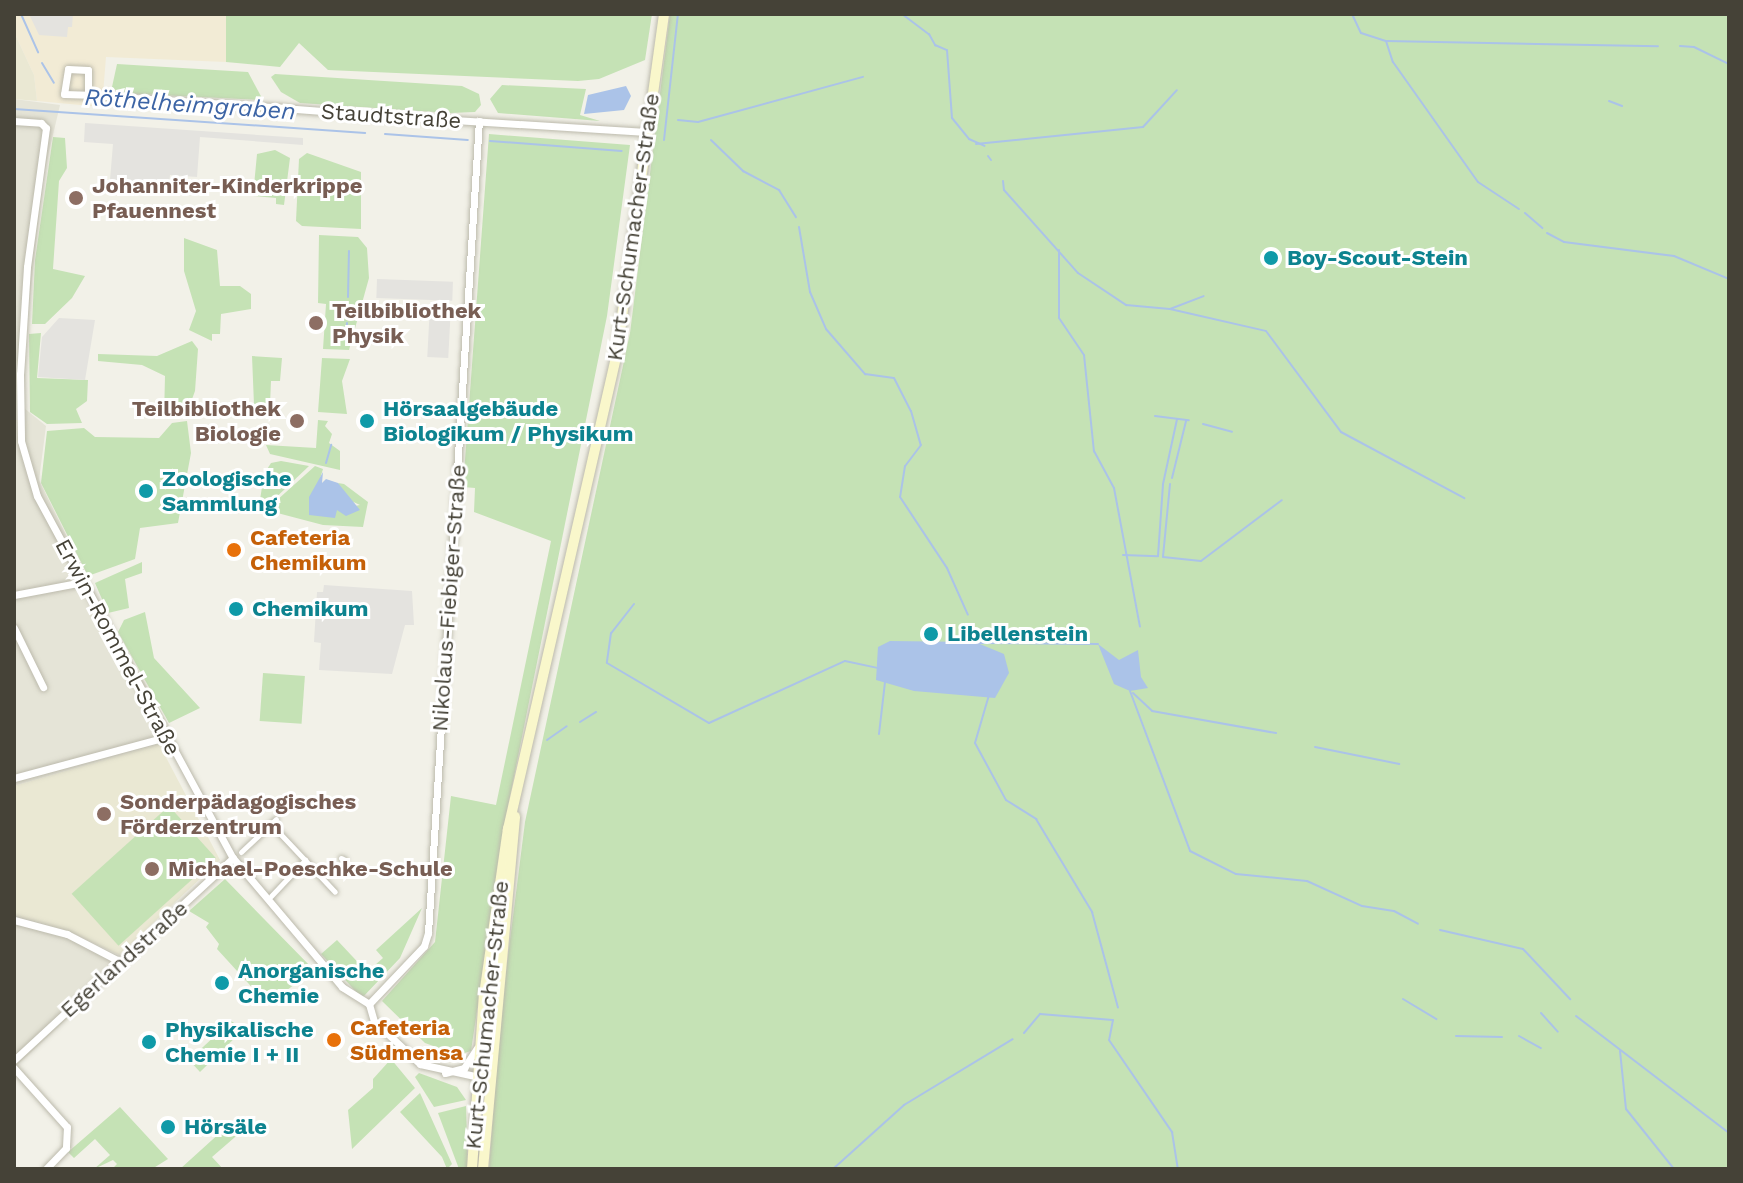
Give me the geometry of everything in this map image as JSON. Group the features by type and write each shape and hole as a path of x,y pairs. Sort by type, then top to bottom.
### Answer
{"main road":[{"name":"Kurt-Schumacher-Straße","path":"483,1169 481,1037 499,883 617,353 664,14"},
{"name":"Kurt-Schumacher-Straße","path":"472,1169 514,814"}],"street":[{"path":"68,69 88,70 88,95 64,94 68,69"},
{"name":"Staudtstraße","path":"88,95 646,132"},
{"name":"Erwin-Rommel-Straße","path":"14,121 44,124 27,267 17,432 37,496 233,858 342,987 369,1004 374,1021 402,1050 443,1073 483,1079"},
{"name":"Nikolaus-Fiebiger-Straße","path":"369,1004 424,946 428,933 479,121"},
{"path":"14,595 83,582"},
{"path":"14,628 43,687"},
{"path":"14,778 166,737"},
{"path":"243,849 274,822 334,891"},
{"path":"271,896 303,855"},
{"name":"Egerlandstraße","path":"14,1060 233,858"},
{"path":"14,920 67,934 121,962"},
{"path":"443,1073 464,1068 481,1037"},
{"path":"14,1068 67,1127 66,1148 46,1169"}],"shaded area":[{"path":"14,14 226,14 226,62 106,57 102,107 37,101 34,75 14,32"},
{"path":"29,14 73,14 72,27 68,27 67,37 39,35"},
{"path":"14,32 34,75 37,101 14,99"},
{"path":"14,99 60,105 44,173 26,333 24,408 46,426 39,480 107,618 169,725 159,744 14,786"},
{"path":"85,123 303,138 303,145 200,137 197,177 170,175 169,184 110,180 113,144 84,142"},
{"path":"377,279 453,282 452,301 376,298"},
{"path":"430,305 451,306 448,358 427,357"},
{"path":"59,318 95,320 85,380 38,377 42,337"},
{"path":"324,585 412,591 414,625 405,625 392,674 319,670 321,643 314,642 317,592 323,592"},
{"name":"Michael-Poeschke-Schule","path":"159,744 220,860 119,955 68,931 14,915 14,786"},
{"path":"14,915 68,931 127,963 14,1068"}],"green space":[{"path":"226,14 652,14 645,60 599,79 578,81 328,70 299,43 280,67 226,62"},
{"path":"670,14 1729,14 1729,1169 489,1169 500,1019 525,822 630,333"},
{"path":"117,64 248,72 263,100 119,93 112,87"},
{"path":"275,74 462,86 479,94 481,105 475,112 450,113 300,103 281,92 271,77"},
{"path":"502,85 586,89 580,115 600,121 498,113 490,99"},
{"path":"489,134 630,145 607,316 506,816 471,1051 458,1055 425,1043 382,1001 435,942 451,796 496,805 551,541 474,512 475,488 463,487"},
{"path":"53,137 65,138 67,168 59,181 53,269 85,276 72,298 45,324 32,324 35,260"},
{"path":"275,150 290,158 284,205 276,204 276,198 253,196 257,154"},
{"path":"307,153 361,172 361,229 302,226 296,221 299,159"},
{"path":"319,235 358,237 367,248 369,278 349,350 323,349 326,304 318,303"},
{"path":"184,238 217,250 220,286 240,286 251,294 251,309 221,314 220,334 212,334 212,341 189,330 196,311 184,271"},
{"path":"41,333 37,378 88,380 87,401 76,409 82,423 47,424 30,412 29,334"},
{"path":"192,341 198,349 195,391 188,410 173,417 164,417 165,376 142,365 98,361 98,354 157,356"},
{"path":"252,356 282,358 280,381 271,381 270,405 254,405"},
{"path":"322,358 350,359 342,381 347,414 318,412"},
{"path":"318,420 328,421 325,426 332,434 329,443 340,451 340,470 270,454 266,445 316,448"},
{"path":"187,421 191,453 178,523 140,528 135,559 88,576 41,483 47,431 84,428 95,437 159,438 172,423"},
{"path":"281,461 309,466 267,506 260,500 264,474 271,463"},
{"path":"315,466 323,469 309,515 360,505 347,499 338,483 344,484 368,502 363,527 323,525 266,510"},
{"path":"142,562 142,573 125,579 129,608 108,613 95,583"},
{"path":"145,612 154,658 200,708 169,723 118,632 124,620"},
{"path":"263,673 305,676 302,724 260,721"},
{"path":"169,806 216,858 118,946 72,894"},
{"path":"225,879 314,970 279,996 272,989 259,995 217,949 219,944 206,927 209,923 189,911"},
{"path":"422,908 400,958 362,998 321,954 337,940 367,972 383,958 376,950"},
{"path":"231,1021 244,1029 200,1072 189,1060"},
{"path":"391,1059 415,1088 352,1149 348,1110 373,1088 373,1079"},
{"path":"419,1073 457,1087 466,1100 434,1107 415,1077"},
{"path":"420,1093 452,1164 447,1169 442,1157 400,1112"},
{"path":"466,1106 468,1169 459,1169 438,1113"},
{"path":"120,1107 168,1159 152,1169 112,1169 117,1164 113,1160 94,1169 110,1155 95,1139 74,1158 68,1152"},
{"path":"233,1121 242,1131 212,1157 223,1169 180,1169"}],"water":[{"path":"626,86 631,96 624,110 584,114 588,95"},
{"path":"323,472 322,483 326,479 338,483 360,510 346,516 337,510 335,518 309,515 309,497"},
{"path":"890,641 975,642 1004,654 1009,673 995,698 914,691 876,680 878,647"},
{"path":"1098,644 1119,660 1138,650 1141,677 1148,688 1130,691 1114,684"}],"waterway":[{"path":"21,14 38,52"},
{"path":"664,140 678,14"},
{"path":"902,14 929,34 935,45 947,50 952,118 969,139 985,146"},
{"path":"1352,14 1361,33 1386,41 1393,62 1478,182 1519,209"},
{"path":"1386,41 1658,46"},
{"path":"1680,46 1694,47 1729,64"},
{"path":"42,63 54,83"},
{"path":"678,120 698,122 863,77"},
{"path":"976,144 1143,127 1177,90"},
{"path":"1609,101 1622,106"},
{"name":"Röthelheimgraben","path":"14,109 365,133"},
{"name":"Röthelheimgraben","path":"385,134 468,140"},
{"path":"711,140 743,171 779,190 796,217"},
{"name":"Röthelheimgraben","path":"490,141 622,151"},
{"path":"988,156 991,160"},
{"path":"1003,181 1004,190 1078,273 1126,305 1170,309 1204,296"},
{"path":"1525,213 1542,228"},
{"path":"799,227 810,292 826,329 865,374 894,378 911,411 921,445 905,466 900,497 947,568 968,615"},
{"path":"1547,233 1564,242 1674,256 1729,279"},
{"path":"1059,250 1059,318 1084,355 1094,451 1114,488 1140,627"},
{"path":"348,297 349,251"},
{"path":"1170,309 1266,331 1341,432 1464,498"},
{"path":"346,342 347,323"},
{"path":"1155,416 1189,420"},
{"path":"1123,555 1158,556 1163,484 1177,419"},
{"path":"1172,478 1186,421"},
{"path":"1203,424 1232,432"},
{"path":"326,463 331,445"},
{"path":"1170,484 1163,557 1201,561 1282,500"},
{"path":"634,604 611,633 607,663 709,723 845,661 877,668"},
{"path":"976,643 1098,644"},
{"path":"879,734 885,682"},
{"path":"1130,691 1190,851 1236,874 1307,881 1362,906 1394,911 1418,924"},
{"path":"1133,693 1152,711 1276,733"},
{"path":"989,695 975,743 1006,800 1036,819 1092,912 1118,1008"},
{"path":"580,722 596,712"},
{"path":"547,740 567,726"},
{"path":"1315,747 1399,764"},
{"path":"1440,930 1523,949 1570,999"},
{"path":"1403,999 1436,1019"},
{"path":"1541,1013 1558,1032"},
{"path":"1024,1033 1040,1014 1113,1020 1109,1040 1172,1132 1178,1169"},
{"path":"1576,1016 1729,1133"},
{"path":"1456,1036 1502,1037"},
{"path":"1519,1036 1541,1048"},
{"path":"833,1169 904,1105 1013,1039"},
{"path":"1620,1051 1626,1109 1674,1169"}],"place":[{"name":"Johanniter-Kinderkrippe Pfauennest","path":"76,198"},
{"name":"Boy-Scout-Stein","path":"1271,258"},
{"name":"Teilbibliothek Physik","path":"316,323"},
{"name":"Teilbibliothek Biologie","path":"297,421"},
{"name":"Hörsaalgebäude Biologikum / Physikum","path":"367,421"},
{"name":"Zoologische Sammlung","path":"146,491"},
{"name":"Cafeteria Chemikum","path":"234,550"},
{"name":"Chemikum","path":"236,609"},
{"name":"Libellenstein","path":"931,634"},
{"name":"Sonderpädagogisches Förderzentrum","path":"104,814"},
{"name":"Michael-Poeschke-Schule","path":"152,869"},
{"name":"Anorganische Chemie","path":"222,983"},
{"name":"Cafeteria Südmensa","path":"334,1040"},
{"name":"Physikalische Chemie I + II","path":"149,1042"},
{"name":"Hörsäle","path":"168,1127"}]}
